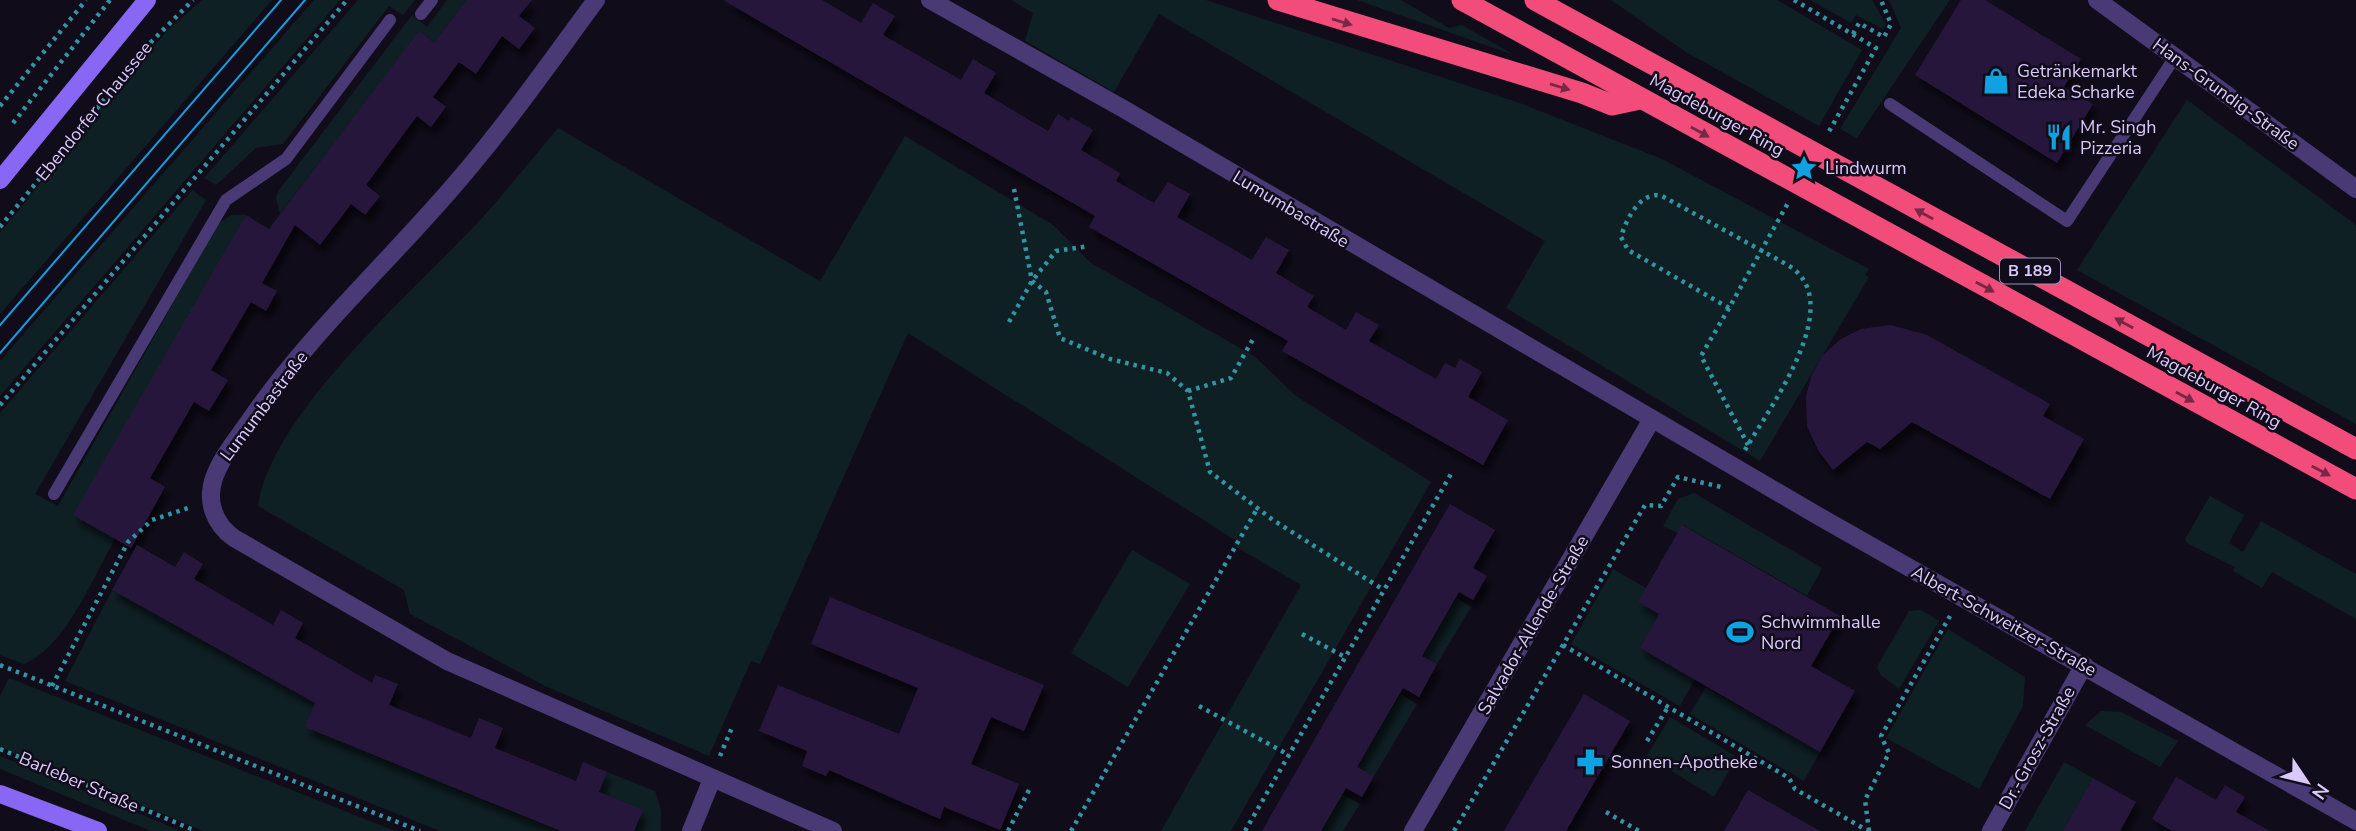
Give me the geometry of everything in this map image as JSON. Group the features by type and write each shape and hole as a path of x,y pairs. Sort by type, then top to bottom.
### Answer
{"highway":[{"path":"1278,0 1582,93 1612,105 1640,99"},
{"name":"Magdeburger Ring","path":"1462,0 2356,489"},
{"name":"Magdeburger Ring","path":"1535,0 2356,449"}],"main road":[{"name":"Ebendorfer Chaussee","path":"0,180 147,0"},
{"path":"0,794 98,831"}],"street":[{"name":"Lumumbastraße","path":"211,503 218,468 278,381 458,181 596,0"},
{"name":"Lumumbastraße","path":"930,0 1652,419"},
{"name":"Hans-Grundig-Straße","path":"2097,0 2356,189"},
{"name":"Albert-Schweitzer-Straße","path":"1652,419 2356,821"},
{"name":"Salvador-Allende-Straße","path":"1413,831 1652,419"},
{"path":"211,503 220,527 234,538 447,661 833,831"},
{"name":"Dr.-Grosz-Straße","path":"1991,831 2084,666"},
{"path":"691,831 712,779"}],"lane":[{"path":"422,13 432,0"},
{"path":"54,494 226,200 286,159 390,20"},
{"path":"1890,104 2067,221 2175,57"}],"path":[{"path":"0,106 86,0"},
{"path":"8,129 110,0"},
{"name":"Ebendorfer Chaussee","path":"0,227 150,41 193,0"},
{"path":"0,405 348,0"},
{"path":"1794,0 1877,48 1865,69"},
{"path":"1853,34 1859,23 1884,37 1891,24 1881,0"},
{"path":"1014,189 1032,281 1046,292 1060,338 1110,359 1167,373 1188,391 1210,472 1257,509 1384,590"},
{"path":"1729,308 1625,248 1622,232 1644,199 1652,194 1662,196 1794,268 1803,278 1811,314 1808,337 1735,468"},
{"path":"1009,321 1032,281 1056,251 1089,246"},
{"path":"1737,293 1701,356 1748,444"},
{"path":"1188,391 1231,378 1254,339"},
{"path":"1245,831 1451,474"},
{"path":"1454,831 1645,505 1661,506 1678,477 1722,488"},
{"path":"52,686 135,533 162,515 211,503"},
{"path":"1072,831 1257,509"},
{"path":"1868,831 1865,800 1889,753 1881,736 1951,615"},
{"path":"1302,634 1345,657"},
{"path":"1563,645 1789,778 1795,789 1868,831"},
{"path":"0,665 419,831"},
{"path":"1199,706 1289,755"},
{"path":"1647,741 1668,707"},
{"path":"712,779 733,724"},
{"name":"Barleber Straße","path":"0,749 196,831"},
{"path":"1008,831 1030,788"},
{"path":"1606,812 1639,831"}],"shaded area":[{"path":"202,0 272,0 0,314 0,233 113,93 167,31"},
{"path":"314,0 340,0 0,396 0,361"},
{"path":"358,0 415,0 403,15 389,6 283,144 256,148 216,185 204,178"},
{"path":"447,0 467,0 434,43 419,32 280,214 276,198 279,190 412,15 427,27"},
{"path":"1011,0 1206,0 1517,102 1662,159 1869,269 1865,275 1869,277 1760,461 1506,308 1545,241 1159,14 1114,92 1025,41 1033,13"},
{"path":"1357,0 1401,0 1449,28 1462,25 1514,55"},
{"path":"1611,0 1777,0 1862,50 1819,126 1686,52"},
{"path":"1810,0 1872,0 1886,24 1883,29 1856,15 1851,23"},
{"path":"1889,0 1950,0 1857,138 1840,129 1901,28"},
{"path":"2187,100 2356,225 2356,424 2077,270"},
{"path":"558,128 820,281 905,136 1053,225 1091,263 1254,356 1296,396 1431,482 1231,831 1161,831 1301,585 1233,545 1235,540 908,333 760,664 751,661 709,756 545,686 410,614 404,590 258,506 269,469 290,431 318,392 351,353 482,218"},
{"path":"192,190 206,200 35,494 58,506 218,224 231,215 246,215 76,516 115,539 77,609 53,643 24,664 0,655 0,413"},
{"path":"1694,493 1822,568 1807,596 1683,525 1678,533 1663,526 1678,499"},
{"path":"2210,496 2244,515 2229,543 2243,552 2261,521 2356,574 2356,619 2272,572 2262,588 2233,571 2235,567 2187,543 2185,539"},
{"path":"1132,550 1190,584 1128,687 1071,653"},
{"path":"1613,569 1646,588 1638,602 1659,614 1640,648 1695,679 1680,706 1571,644"},
{"path":"112,590 315,703 306,727 561,831 440,831 65,681"},
{"path":"1456,598 1471,607 1437,664 1422,656"},
{"path":"1921,610 1939,621 1899,689 1881,675 1877,667 1909,611"},
{"path":"1948,629 2025,677 2023,706 1979,789 1886,738"},
{"path":"9,678 395,831 204,831 0,747 0,696"},
{"path":"1706,687 1820,752 1804,781 1690,714"},
{"path":"1400,694 1417,704 1374,776 1357,767"},
{"path":"2101,711 2121,712 2178,741 2160,767 2085,725"},
{"path":"1670,717 1737,757 1714,797 1647,756"},
{"path":"0,756 181,831 151,831 0,769"},
{"path":"2064,762 2093,778 2063,831 2025,831"},
{"path":"607,772 655,791 661,810 661,831 634,831 642,810 599,792"},
{"path":"1342,794 1360,804 1343,831 1321,831"}],"building":[{"path":"467,0 532,0 519,16 535,28 519,49 502,36 476,74 459,62 433,97 446,107 431,127 417,116 366,185 380,196 365,215 351,204 320,245 295,225 262,283 277,291 266,311 251,302 211,370 228,380 209,411 194,402 150,478 165,487 131,548 73,515 246,215 269,229 419,31 434,43"},
{"path":"723,0 822,0 861,23 873,3 895,16 883,35 961,80 973,59 996,73 984,93 1048,131 1058,114 1069,121 1071,117 1093,130 1081,150 1120,173 1116,181 1154,203 1168,182 1190,194 1177,217 1252,260 1266,237 1289,250 1276,273 1314,296 1307,307 1346,330 1356,312 1379,325 1369,341 1436,379 1445,363 1455,368 1460,359 1482,372 1468,397 1508,420 1483,465 1282,351 1288,341 1089,227 1095,216"},
{"name":"Getränkemarkt Edeka Scharke","path":"1961,0 1985,0 2081,59 2064,87 2093,104 2057,163 1915,75"},
{"path":"1891,325 1927,335 2050,404 2043,416 2084,439 2050,499 1912,422 1880,449 1867,442 1833,470 1818,450 1807,426 1806,396 1812,374 1823,355 1841,339 1861,329"},
{"path":"1450,504 1495,530 1473,568 1487,576 1473,600 1459,592 1422,656 1437,664 1419,697 1403,688 1357,767 1374,776 1362,797 1346,788 1321,831 1262,831"},
{"name":"Schwimmhalle Nord","path":"1682,525 1840,616 1811,666 1855,691 1820,752 1640,648 1659,614 1638,602"},
{"path":"137,545 175,567 184,552 203,564 194,579 273,625 281,610 303,623 295,638 372,683 375,675 398,684 389,705 471,738 479,718 503,728 495,748 576,781 583,762 607,772 599,792 643,810 634,831 561,831 305,727 315,703 112,590"},
{"path":"830,597 1044,685 1024,731 991,717 971,764 1019,784 1000,830 944,807 940,819 829,770 826,776 802,766 807,751 759,731 778,685 899,734 918,688 811,644"},
{"path":"1584,694 1630,721 1566,831 1504,831"},
{"path":"2176,777 2216,800 2225,785 2245,797 2236,812 2270,831 2172,831 2152,819"},
{"path":"2093,778 2136,802 2120,831 2063,831"},
{"path":"1748,790 1820,831 1724,831"}],"tram line":[{"path":"0,325 281,0"},
{"path":"0,353 305,0"}],"place":[{"name":"Getränkemarkt Edeka Scharke","path":"1996,81"},
{"name":"Mr. Singh Pizzeria","path":"2059,137"},
{"name":"Lindwurm","path":"1804,168"},
{"name":"Schwimmhalle Nord","path":"1740,632"},
{"name":"Sonnen-Apotheke","path":"1590,762"}]}
